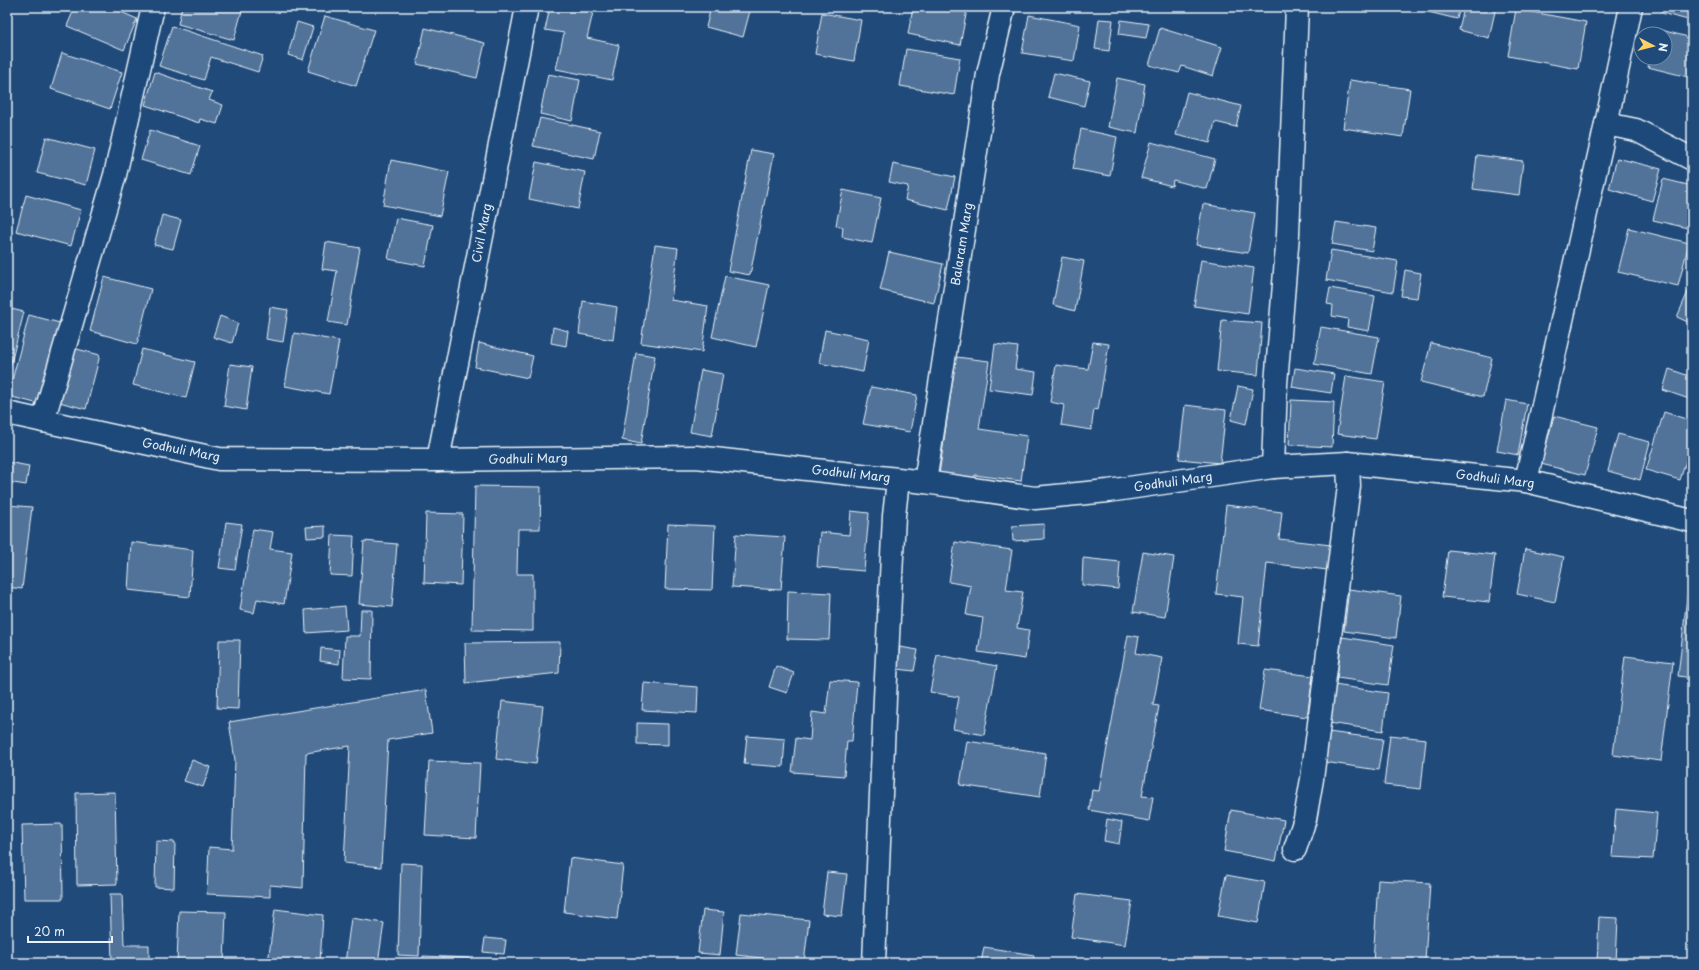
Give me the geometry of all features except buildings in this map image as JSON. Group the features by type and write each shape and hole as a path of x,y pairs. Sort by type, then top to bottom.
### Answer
{"street":[{"path":"43,421 115,175 153,7"},
{"name":"Civil Marg","path":"438,460 527,7"},
{"name":"Balaram Marg","path":"925,482 988,74 1004,7"},
{"path":"1273,467 1276,384 1288,234 1297,7"},
{"path":"1526,481 1606,124 1630,7"},
{"path":"1606,124 1636,130 1692,159"},
{"name":"Godhuli Marg","path":"7,413 219,459 438,460 696,457 925,482 1034,498 1108,491 1273,467 1348,463 1526,481 1692,521"},
{"path":"1295,849 1305,819 1312,779 1349,486 1348,463"},
{"path":"874,963 894,516 898,480"}]}
